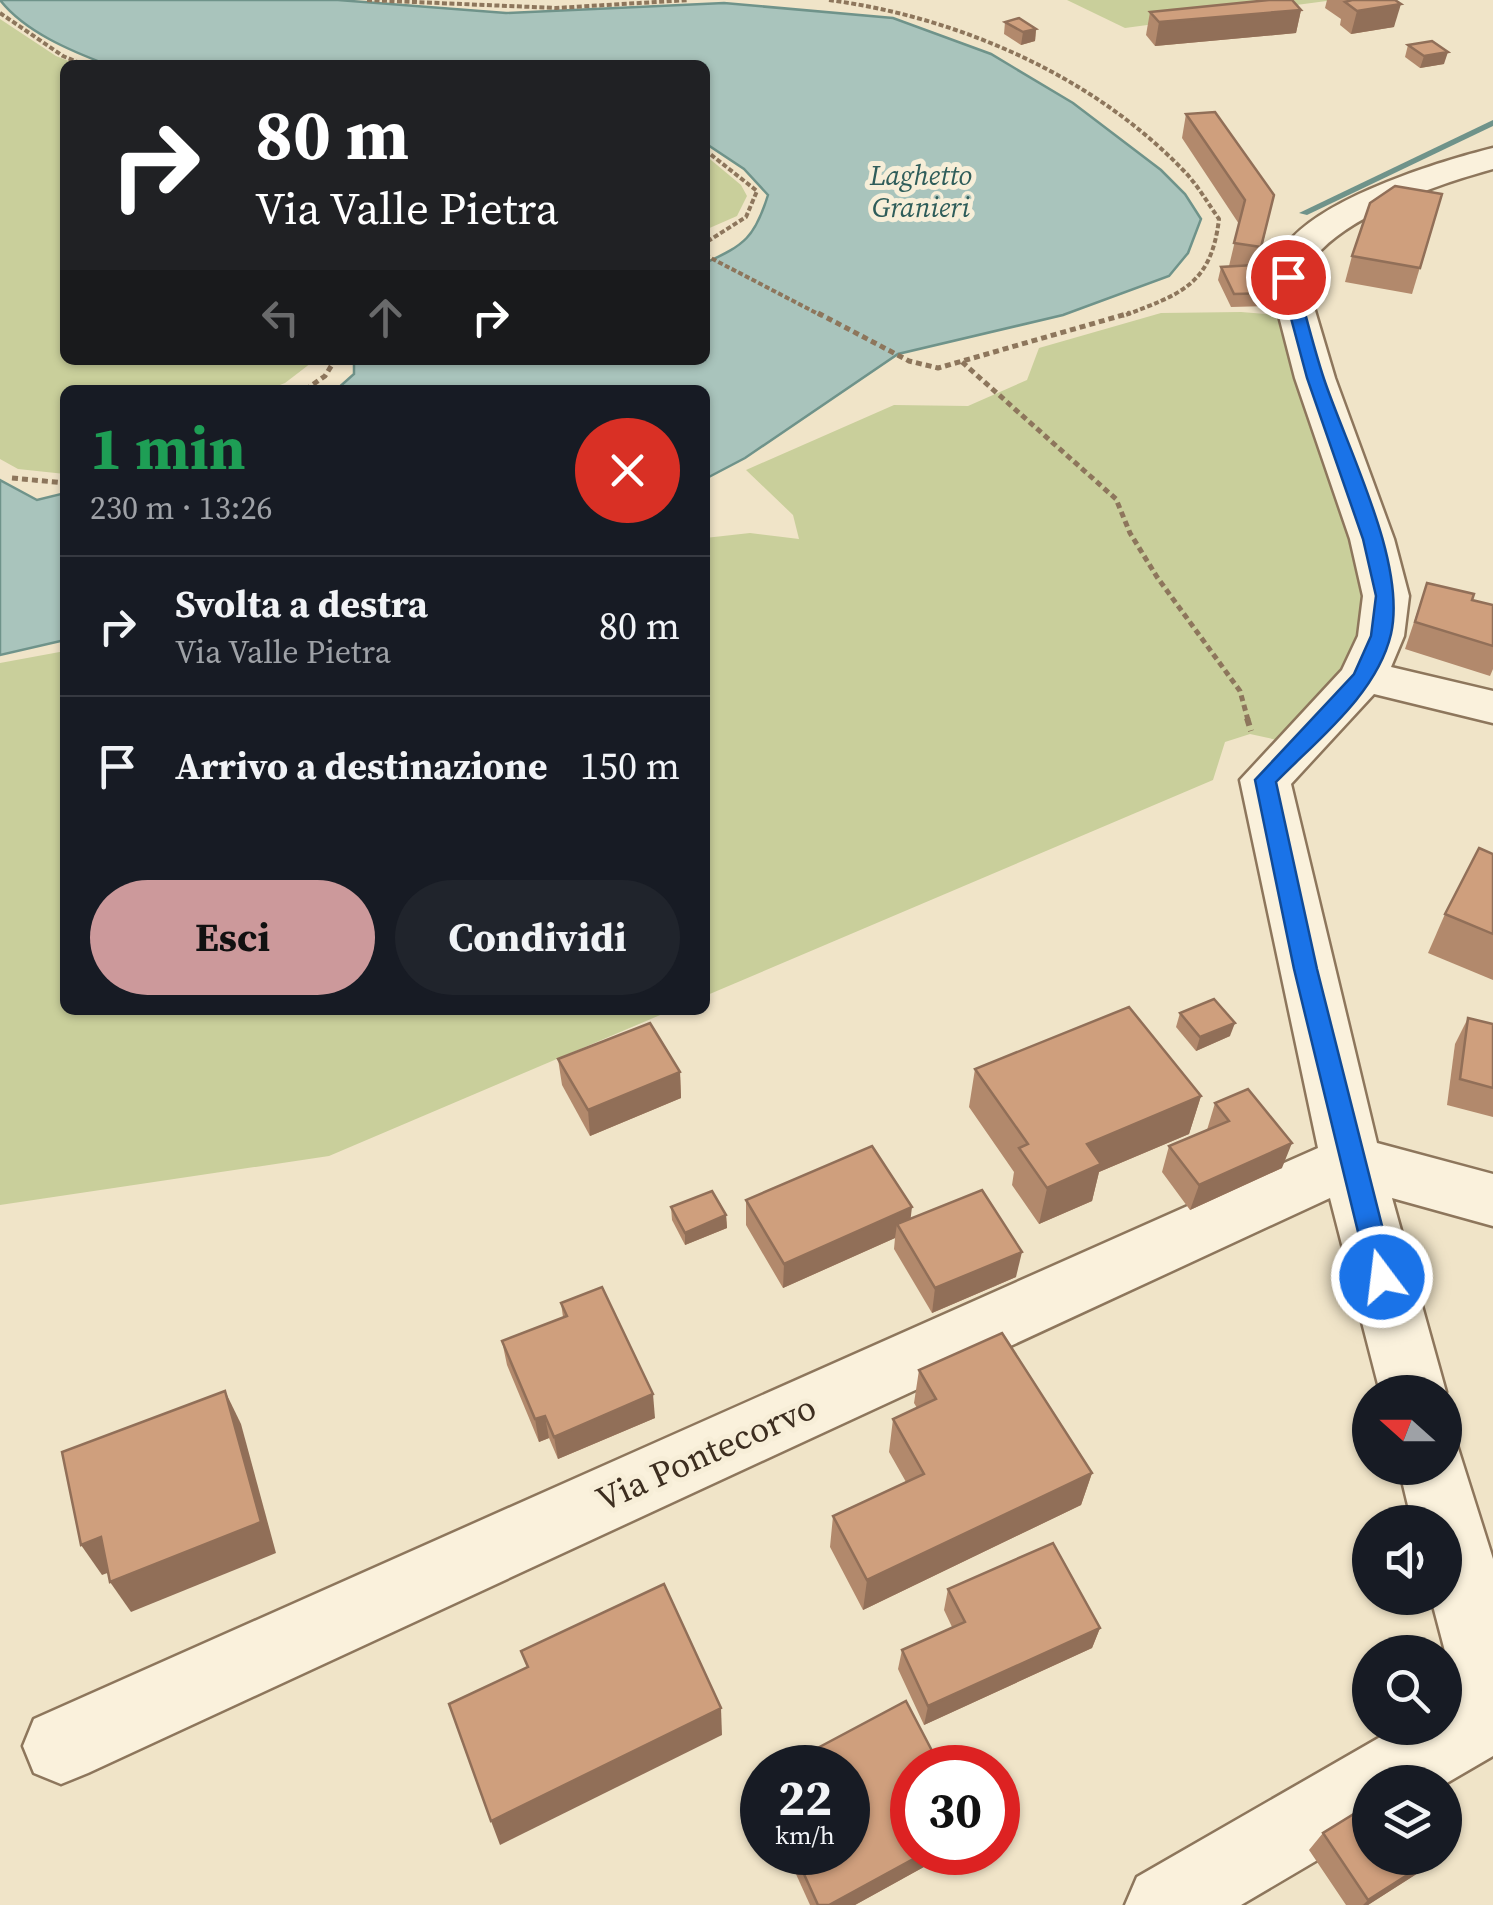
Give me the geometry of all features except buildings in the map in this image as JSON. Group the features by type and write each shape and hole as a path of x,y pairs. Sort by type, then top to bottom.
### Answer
{"street":[{"path":"1408,1375 1351,1161 1265,780 1342,702 1362,676 1382,630 1386,596 1382,572 1316,378 1288,277 1306,244 1336,224 1396,192 1457,167 1493,158"},
{"path":"1362,676 1493,707"},
{"path":"1351,1161 1493,1200"},
{"name":"Via Pontecorvo","path":"61,1746 1351,1161"},
{"path":"1438,1485 1493,1693"},
{"path":"1405,1765 1493,1714"},
{"path":"1165,1905 1352,1796"}],"path":[{"path":"367,0 556,8 688,0"},
{"path":"710,258 909,361 938,368 1115,319 1181,294 1206,268 1216,243 1219,219 1180,166 1088,97 1002,47 900,12 829,0"},
{"path":"0,13 72,60"},
{"path":"710,154 757,191 746,217 710,239"},
{"path":"961,362 1116,499 1130,534 1157,577 1240,691 1265,780"},
{"path":"312,385 332,365"},
{"path":"12,478 60,483"}],"green space":[{"path":"1067,0 1334,0 1125,28"},
{"path":"0,19 66,60 60,60 60,365 308,365 280,385 60,385 60,473 18,469 0,459"},
{"path":"710,159 741,185 747,196 737,216 710,228"},
{"path":"1161,313 1291,316 1381,636 1282,741 1250,734 1225,742 1213,780 710,994 710,537 750,533 799,539 793,515 746,470 894,405 968,406 1027,380 1039,348"},
{"path":"60,652 60,1015 660,1015 329,1156 0,1205 0,663"}],"water":[{"name":"Laghetto Granieri","path":"0,0 338,0 506,13 724,3 893,18 991,54 1073,103 1161,170 1185,194 1201,219 1188,253 1169,276 1063,315 898,354 745,458 710,476 710,385 342,385 354,374 354,365 710,365 710,261 747,238 768,195 744,169 710,146 710,60 96,60 35,31"},
{"path":"0,480 37,500 60,494 60,641 0,655"}],"waterway":[{"path":"1304,213 1493,123"}],"route":[{"path":"1288,277 1316,378 1372,539 1386,596 1376,652 1354,689 1265,780 1278,854 1382,1277"}]}
